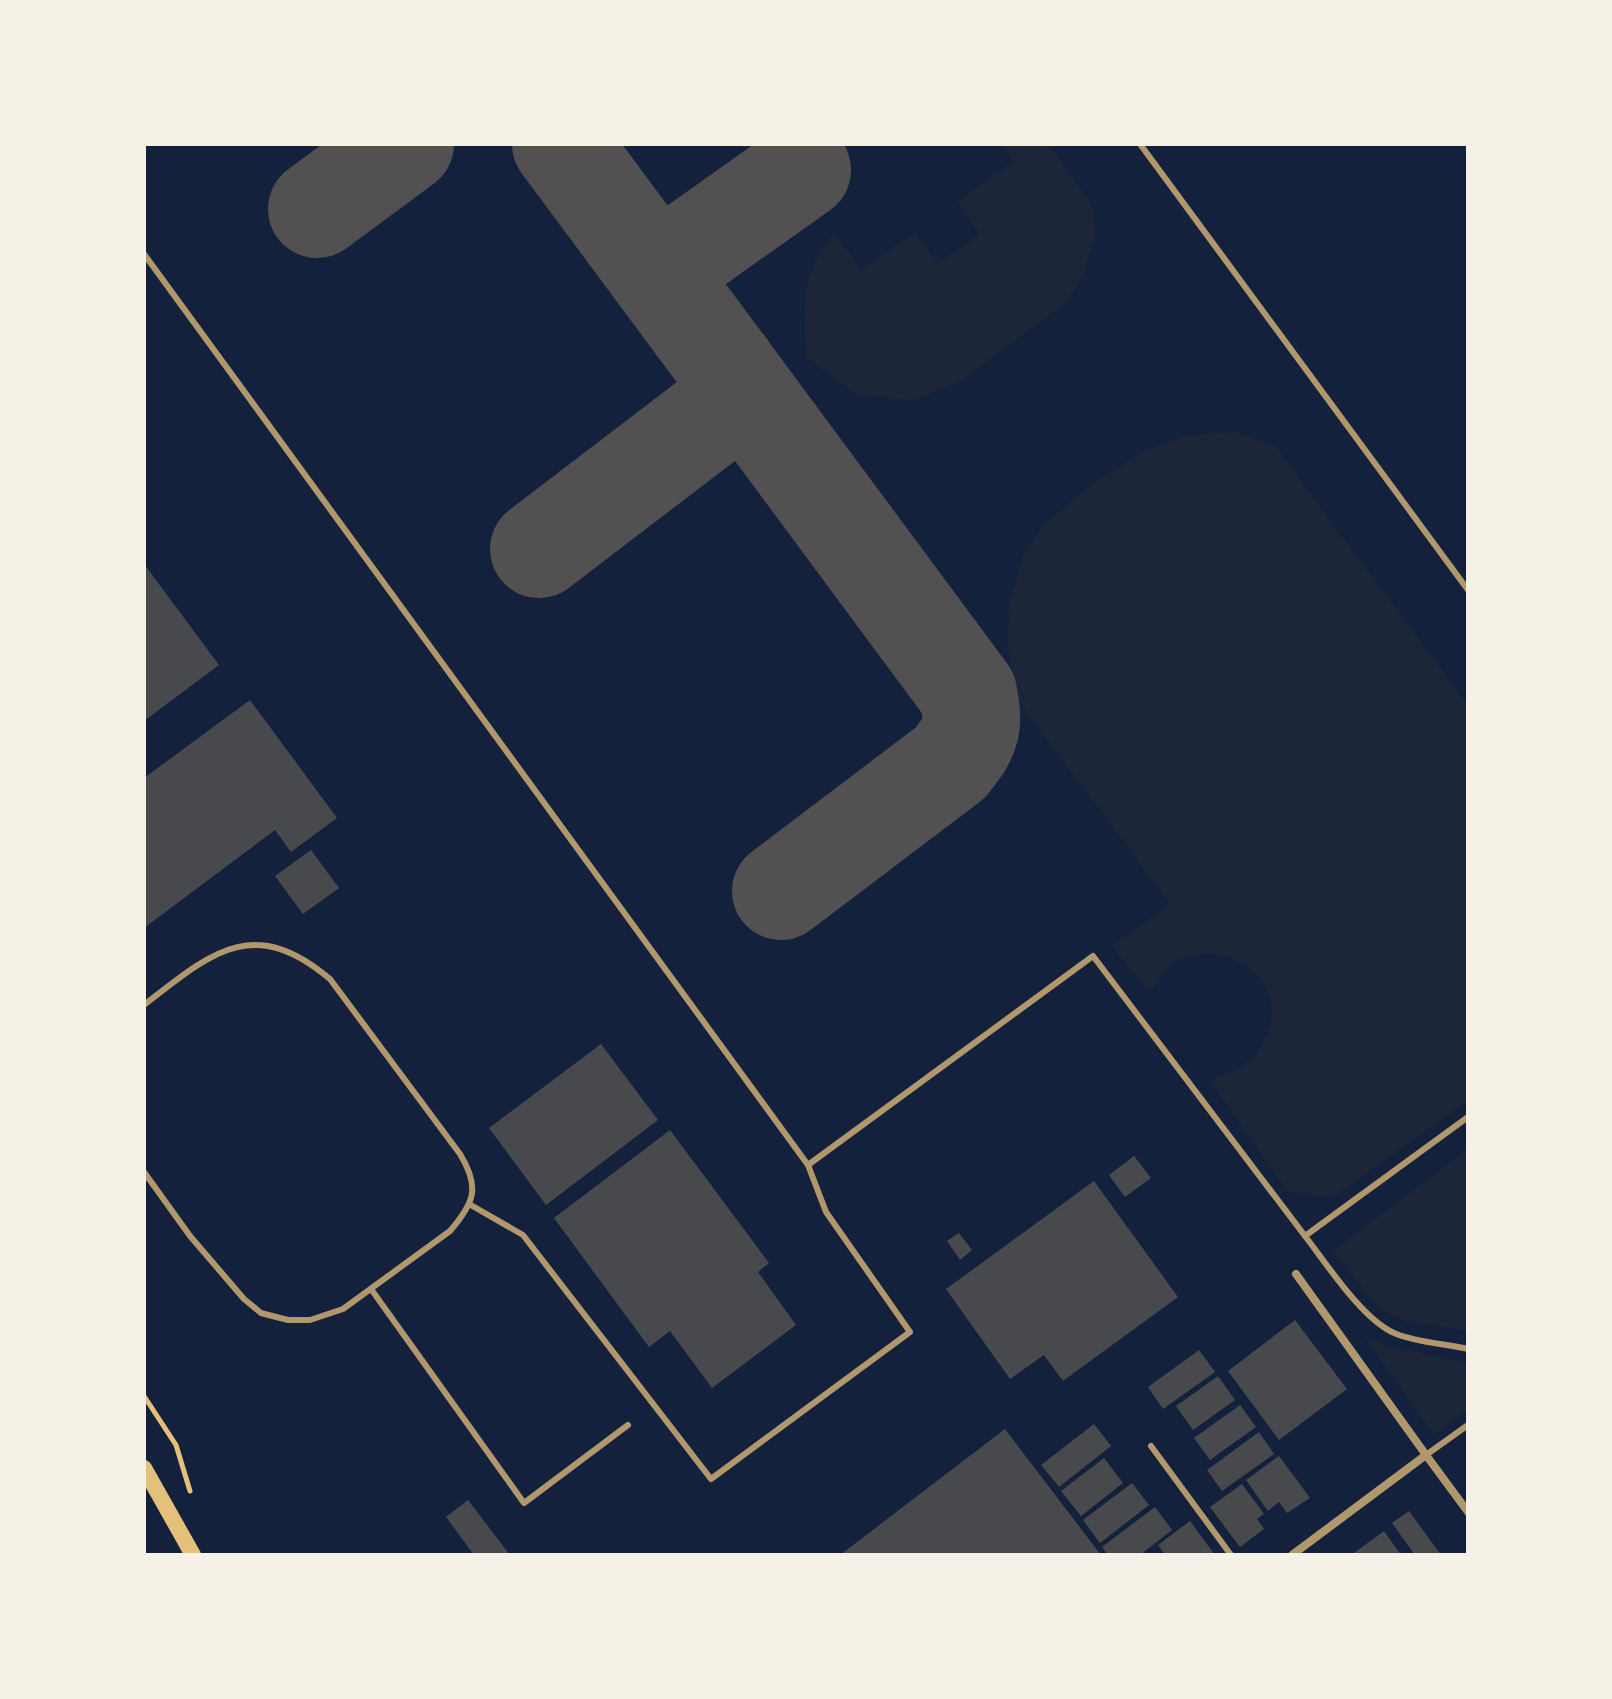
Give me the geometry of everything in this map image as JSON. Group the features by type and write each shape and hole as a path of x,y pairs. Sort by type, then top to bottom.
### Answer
{"main road":[{"path":"144,1468 193,1555"}],"street":[{"path":"1296,1274 1468,1512"},
{"path":"1292,1555 1426,1455"}],"lane":[{"path":"1140,144 1468,590"},
{"path":"144,254 808,1165 826,1212 910,1332 711,1479 523,1235 469,1204"},
{"path":"144,1005 198,963 229,948 257,946 287,949 311,962 330,979 460,1154 472,1175 473,1192 461,1218 450,1231 343,1309 310,1320 288,1320 261,1313 244,1299 219,1272 144,1172"},
{"path":"808,1165 1093,956 1352,1297 1394,1333 1468,1349"},
{"path":"1305,1236 1468,1117"},
{"path":"371,1289 524,1503 628,1425"},
{"path":"1426,1455 1468,1425"},
{"path":"1151,1446 1231,1555"}],"path":[{"path":"144,1396 176,1445 190,1492 197,1504"}],"shaded area":[{"path":"1001,144 1049,144 1092,206 1095,236 1083,277 1063,305 958,383 911,400 857,395 806,357 806,292 809,277 823,248 834,235 862,270 915,232 937,264 980,234 957,202 1014,161"},
{"path":"1236,432 1275,446 1468,706 1468,1101 1332,1198 1287,1191 1209,1079 1233,1072 1252,1058 1265,1040 1271,1020 1270,1000 1262,981 1245,965 1220,955 1199,954 1174,962 1149,992 1112,946 1170,904 1019,702 1007,642 1010,601 1024,554 1045,523 1091,485 1146,450 1187,435"},
{"path":"1468,1149 1468,1331 1405,1321 1380,1310 1333,1251"},
{"path":"1363,1334 1386,1346 1468,1363 1468,1410 1434,1435"}],"building":[{"path":"144,564 219,665 144,721"},
{"path":"250,700 337,818 291,852 275,830 144,928 144,778"},
{"path":"311,850 339,888 303,914 275,876"},
{"path":"601,1044 658,1120 546,1205 489,1128"},
{"path":"670,1130 769,1263 758,1272 796,1325 712,1388 670,1331 649,1347 554,1218"},
{"path":"1134,1156 1151,1178 1125,1197 1109,1175"},
{"path":"1094,1181 1178,1297 1063,1381 1044,1355 1010,1379 946,1289"},
{"path":"959,1233 972,1250 960,1260 947,1241"},
{"path":"1295,1320 1347,1389 1279,1440 1228,1371"},
{"path":"1199,1350 1215,1372 1163,1409 1148,1387"},
{"path":"1218,1376 1235,1400 1193,1430 1176,1406"},
{"path":"1240,1405 1256,1427 1210,1460 1194,1438"},
{"path":"1094,1424 1111,1446 1059,1487 1041,1465"},
{"path":"1005,1429 1101,1555 840,1555"},
{"path":"1259,1432 1274,1454 1222,1491 1207,1470"},
{"path":"1279,1456 1310,1498 1287,1513 1279,1502 1268,1511 1246,1480"},
{"path":"1104,1458 1123,1483 1081,1516 1061,1491"},
{"path":"1132,1483 1149,1505 1100,1543 1083,1520"},
{"path":"1242,1484 1264,1514 1257,1519 1264,1529 1240,1547 1210,1507"},
{"path":"468,1500 510,1555 474,1555 446,1517"},
{"path":"1155,1507 1172,1530 1140,1555 1108,1555 1102,1547"},
{"path":"1409,1511 1441,1555 1415,1555 1392,1523"},
{"path":"1190,1521 1215,1555 1165,1555 1158,1545"},
{"path":"1384,1531 1401,1555 1351,1555"}],"taxiway":[{"path":"317,209 405,144"},
{"path":"561,144 968,693 970,731 950,763 781,891"},
{"path":"657,273 802,170"},
{"path":"539,549 721,410 730,383 727,367"}]}
